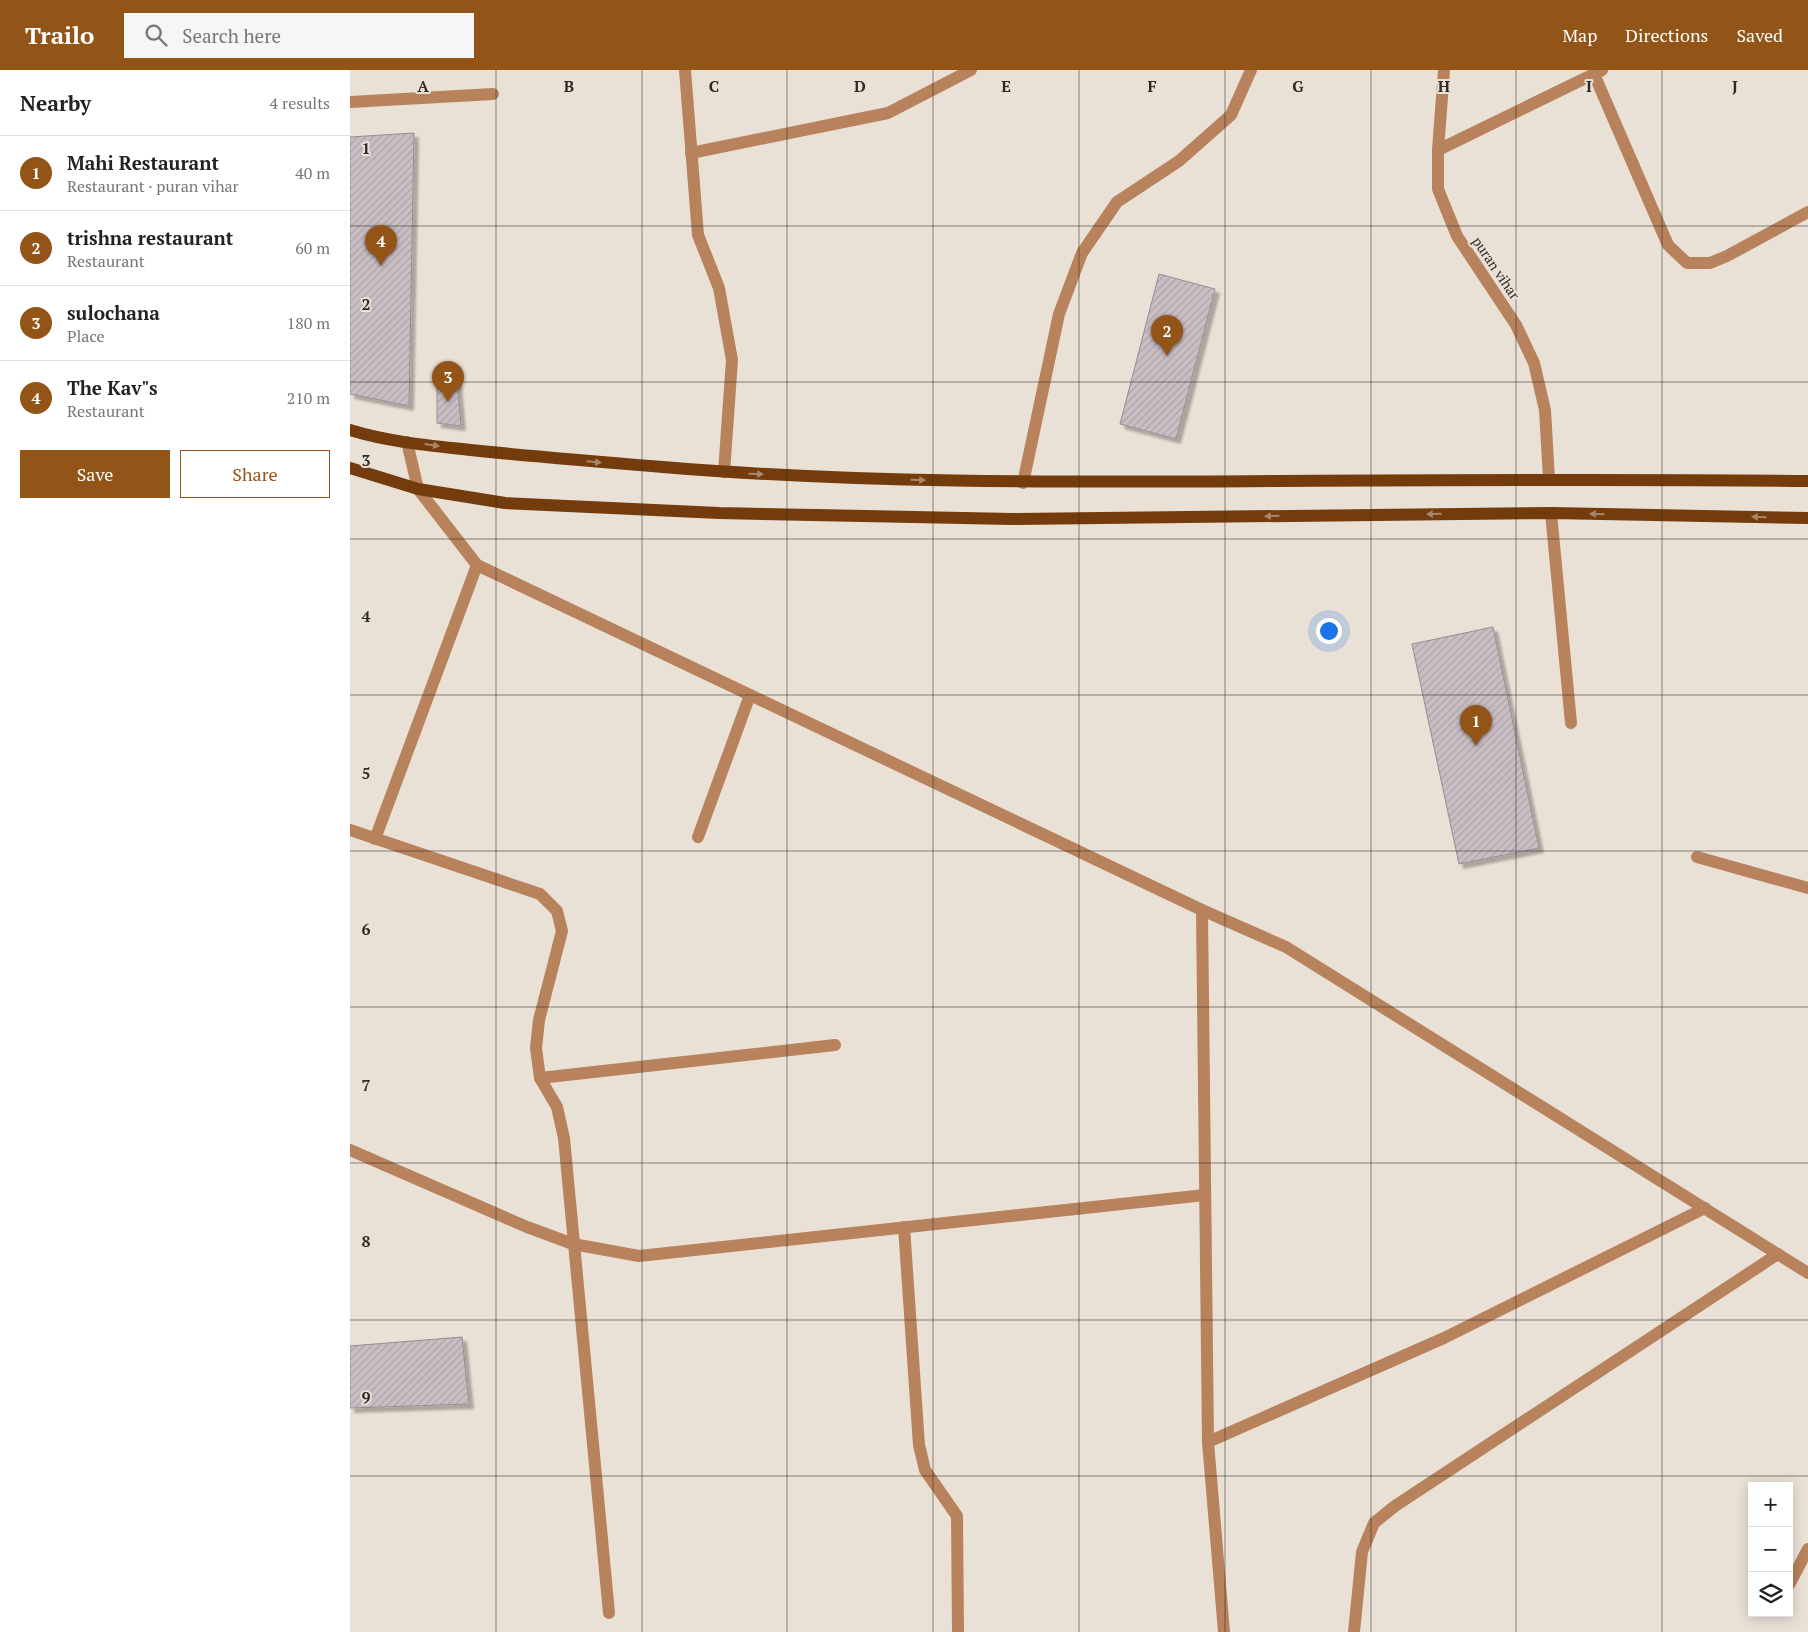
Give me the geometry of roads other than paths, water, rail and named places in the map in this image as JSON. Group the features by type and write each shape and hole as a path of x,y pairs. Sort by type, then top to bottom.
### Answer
{"main road":[{"path":"350,430 408,442 542,457 724,472 1023,483 1548,479 1808,481"},
{"path":"350,468 418,489 505,503 719,513 1012,519 1551,513 1808,518"}],"street":[{"path":"685,70 698,236 719,288 732,360 724,472"},
{"path":"692,153 888,113 971,70"},
{"path":"1023,483 1059,314 1082,253 1117,202 1179,161 1230,115 1251,70"},
{"name":"puran vihar","path":"1444,70 1438,150 1438,189 1457,236 1516,325 1534,363 1545,410 1548,479"},
{"path":"1438,150 1598,72 1668,245 1687,263 1710,263 1728,256 1808,212"},
{"path":"350,102 493,94"},
{"path":"408,442 418,489 478,565 1202,910 1286,947 1808,1273"},
{"path":"1551,513 1571,723"},
{"path":"376,840 478,565"},
{"path":"698,837 750,695"},
{"path":"350,830 540,894 556,911 562,931 539,1020 536,1048 540,1078 557,1107 564,1138 609,1613"},
{"path":"1697,857 1808,888"},
{"path":"1202,910 1208,1442 1224,1632"},
{"path":"540,1078 835,1045"},
{"path":"350,1150 527,1227 573,1244 639,1256 1205,1194"},
{"path":"1208,1442 1444,1338 1705,1208"},
{"path":"904,1227 919,1444 925,1470 957,1516 958,1632"},
{"path":"1354,1632 1362,1552 1374,1523 1395,1506 1778,1254"},
{"path":"1793,1577 1808,1549"}],"place":[{"name":"The Kav\"s","path":"381,266"},
{"name":"trishna restaurant","path":"1167,356"},
{"name":"sulochana","path":"448,402"},
{"name":"Mahi Restaurant","path":"1476,746"}]}
